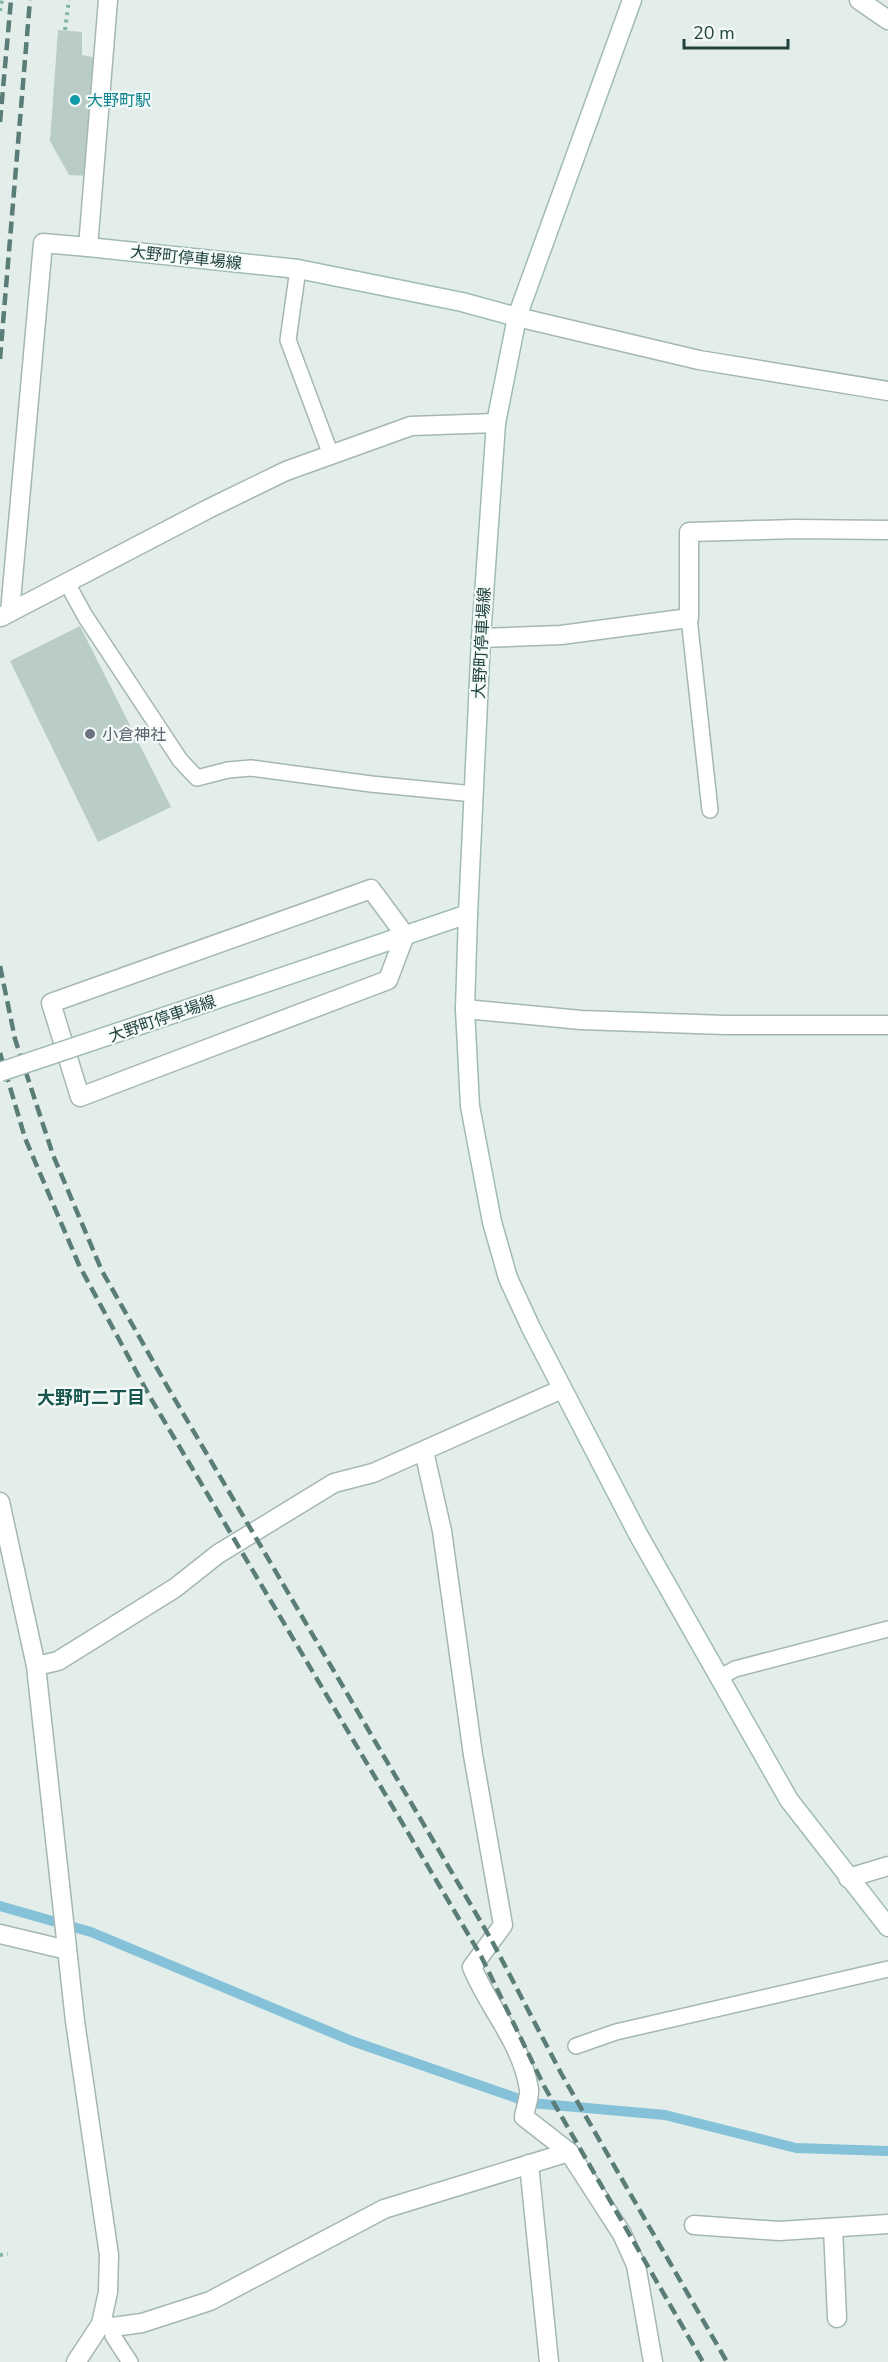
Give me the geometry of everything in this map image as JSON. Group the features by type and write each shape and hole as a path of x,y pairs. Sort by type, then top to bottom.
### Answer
{"street":[{"path":"88,247 108,0"},
{"path":"632,0 517,317 699,360 888,391"},
{"path":"859,0 888,20"},
{"name":"大野町停車場線","path":"0,1072 468,914 481,638 496,423 517,317 462,302 298,269 43,243 5,615"},
{"path":"5,615 267,480 411,426 496,423"},
{"path":"481,638 561,635 688,618 689,532 795,529 888,530"},
{"path":"371,889 405,935 388,981 80,1096 51,1003 371,889"},
{"path":"468,914 465,1009 470,1106 492,1222 508,1278 562,1389 639,1536 789,1800 888,1928"},
{"path":"465,1009 581,1020 725,1025 888,1025"},
{"path":"36,1666 58,1661 175,1588 218,1554 334,1483 373,1473 562,1389"},
{"path":"424,1451 442,1531 473,1755 503,1925 472,1967 512,2037 530,2091 524,2117 569,2152 622,2234 636,2265 652,2362"},
{"path":"0,1502 36,1666 75,2021 109,2255 107,2326 76,2362"},
{"path":"848,1878 888,1866"},
{"path":"0,1934 67,1943"},
{"path":"107,2326 142,2323 210,2301 384,2209 569,2152"},
{"path":"530,2164 549,2362"},
{"path":"694,2225 779,2231 888,2224"},
{"path":"833,2228 837,2318"}],"lane":[{"path":"298,269 288,340 331,455"},
{"path":"67,583 85,616 180,760 197,777 228,770 251,768 370,784 474,794"},
{"path":"688,618 710,810"},
{"path":"719,1678 735,1669 888,1629"},
{"path":"576,2046 616,2032 888,1969"},
{"path":"107,2326 130,2362"}],"path":[{"path":"0,11 2,0"},
{"path":"65,30 69,0"},
{"path":"0,2255 8,2254"}],"building":[{"name":"大野町駅","path":"58,30 82,32 82,55 103,59 89,176 69,175 50,141"},
{"name":"小倉神社","path":"80,626 171,807 98,842 10,661"}],"waterway":[{"path":"0,1906 91,1932 352,2041 531,2103 665,2115 796,2148 888,2151"}],"railway":[{"path":"0,122 11,0"},
{"path":"0,359 30,0"},
{"path":"0,966 15,1039 53,1155 102,1271 492,1941 562,2075 727,2362"},
{"path":"0,1053 25,1138 79,1265 150,1397 481,1956 544,2086 703,2362"}],"place":[{"name":"大野町駅","path":"75,100"},
{"name":"小倉神社","path":"90,734"}],"district":[{"name":"大野町二丁目","path":"91,1398"}]}
